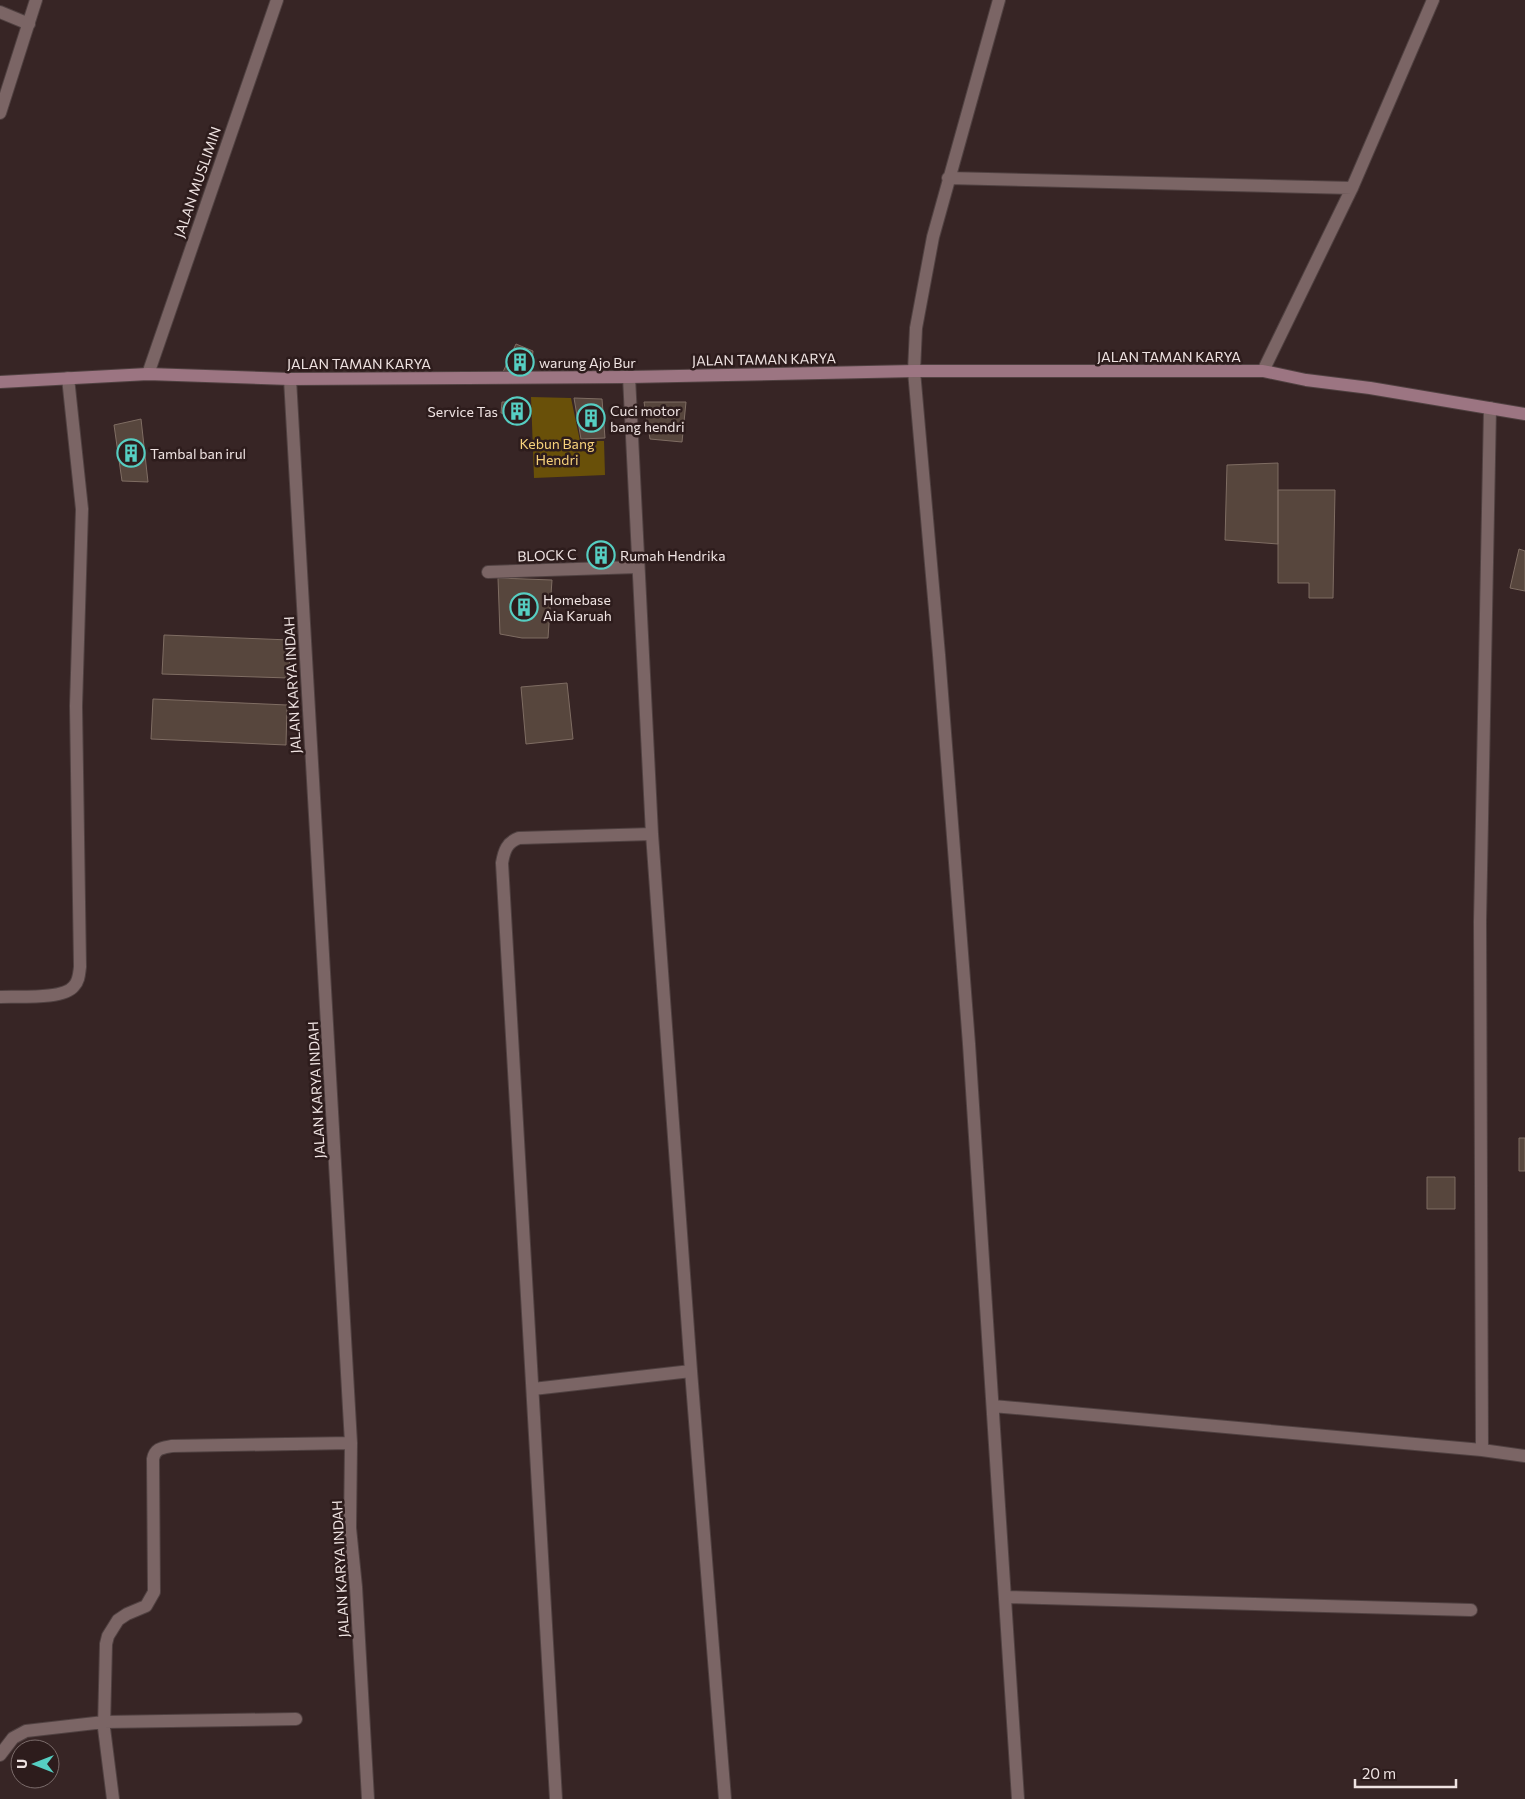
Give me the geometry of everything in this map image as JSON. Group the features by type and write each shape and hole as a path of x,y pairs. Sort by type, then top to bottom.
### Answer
{"street":[{"path":"0,112 36,0"},
{"name":"JALAN MUSLIMIN","path":"148,374 277,0"},
{"path":"1000,0 948,178 933,237 916,328 914,371 939,655 969,1044 1018,1799"},
{"path":"1263,371 1352,188 1433,0"},
{"path":"0,12 29,24"},
{"path":"948,178 1352,188"},
{"name":"JALAN TAMAN KARYA","path":"0,382 148,374 290,379 629,377 914,371 1263,371 1306,380 1370,388 1525,414"},
{"path":"629,377 652,834 691,1371 725,1799"},
{"path":"0,996 54,995 68,991 75,985 80,967 76,706 82,509 68,378"},
{"name":"JALAN KARYA INDAH","path":"290,379 351,1443 350,1528 356,1586 368,1799"},
{"path":"1482,1450 1480,922 1490,408"},
{"name":"BLOCK C","path":"488,572 638,567"},
{"path":"556,1799 502,862 510,843 519,838 652,834"},
{"path":"533,1389 691,1371"},
{"path":"993,1406 1482,1450 1525,1456"},
{"path":"113,1799 104,1728 106,1644 108,1636 118,1620 146,1606 154,1592 153,1459 156,1450 172,1446 351,1443"},
{"path":"1005,1597 1471,1610"},
{"path":"0,1755 13,1738 26,1731 104,1722 296,1720"}],"green space":[{"name":"Kebun Bang Hendri","path":"531,397 571,398 580,441 604,441 605,475 534,478"}],"building":[{"name":"warung Ajo Bur","path":"516,344 533,351 531,372 503,372"},
{"name":"Cuci motor bang hendri","path":"574,398 602,399 605,438 581,439"},
{"name":"Service Tas","path":"511,401 523,402 525,407 522,414 511,414"},
{"path":"502,402 509,402 509,414 501,413"},
{"path":"644,402 686,402 682,442 650,439"},
{"name":"Tambal ban irul","path":"141,419 148,482 122,481 114,425"},
{"path":"1278,463 1278,544 1225,540 1227,465"},
{"path":"1278,490 1335,490 1333,598 1309,598 1309,583 1278,583"},
{"path":"1519,549 1525,551 1525,591 1510,588"},
{"name":"Rumah Hendrika","path":"610,550 611,558 591,559 591,552"},
{"name":"Homebase Aia Karuah","path":"498,578 552,580 548,638 522,638 500,634"},
{"path":"164,635 290,640 289,678 162,674"},
{"path":"567,683 573,739 526,744 521,687"},
{"path":"153,699 287,705 286,745 151,739"},
{"path":"1519,1138 1525,1138 1525,1171 1519,1171"},
{"path":"1427,1177 1455,1177 1455,1209 1427,1209"}],"place":[{"name":"warung Ajo Bur","path":"520,362"},
{"name":"Service Tas","path":"517,411"},
{"name":"Cuci motor bang hendri","path":"591,418"},
{"name":"Tambal ban irul","path":"131,453"},
{"name":"Rumah Hendrika","path":"601,555"},
{"name":"Homebase Aia Karuah","path":"524,607"}]}
